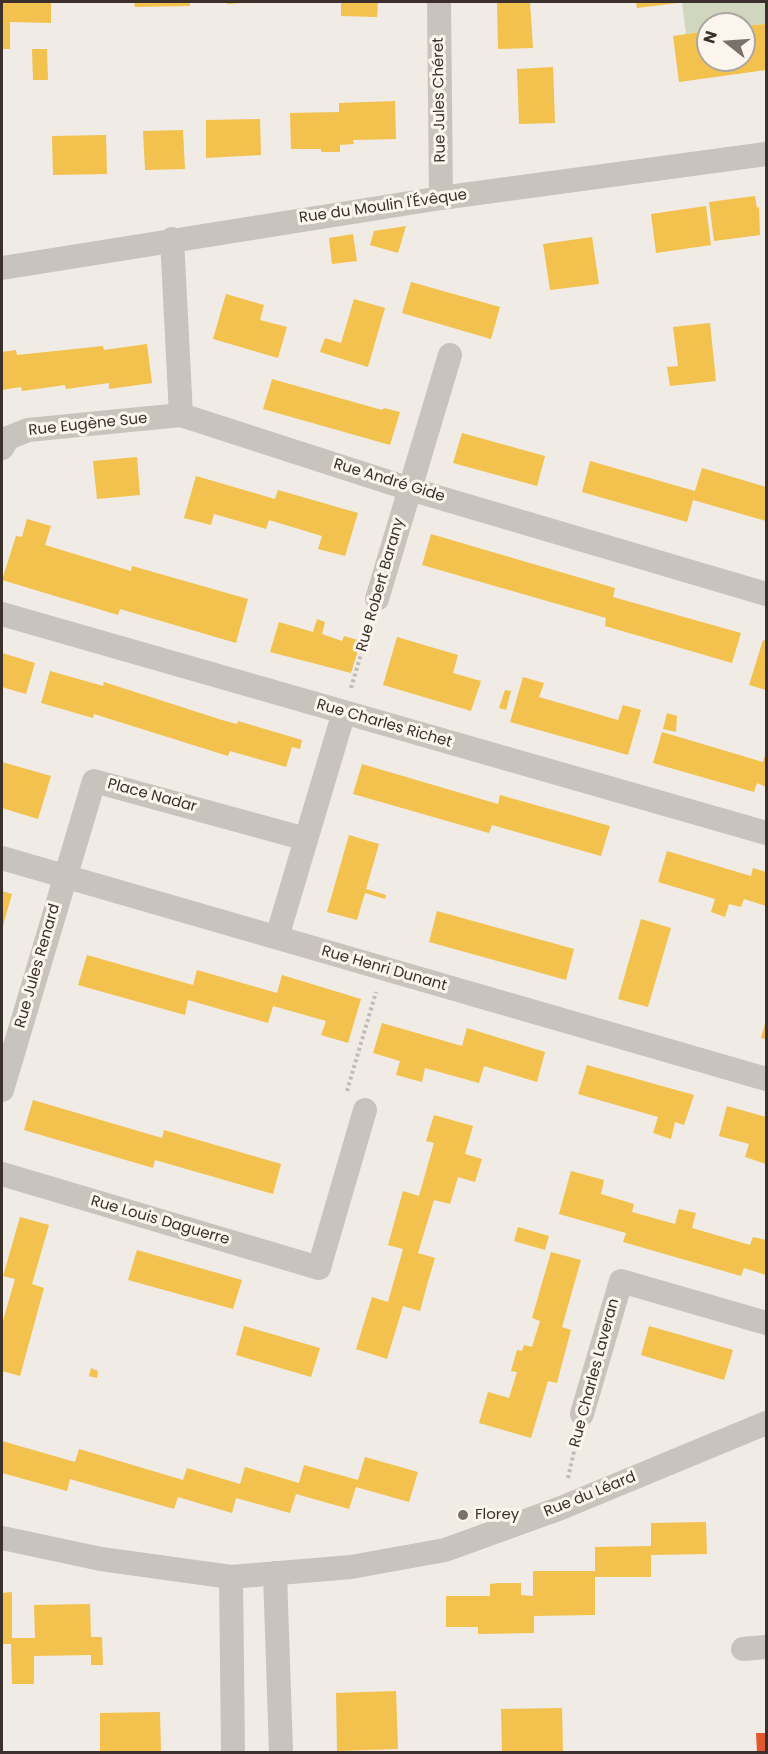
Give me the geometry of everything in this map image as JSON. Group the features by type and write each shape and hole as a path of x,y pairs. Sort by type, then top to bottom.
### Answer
{"street":[{"name":"Rue Jules Chéret","path":"439,2 441,198"},
{"name":"Rue du Moulin l'Évêque","path":"2,268 172,239 441,198 766,154"},
{"path":"172,239 181,415"},
{"name":"Rue Robert Barany","path":"377,599 450,355"},
{"name":"Rue Eugène Sue","path":"2,448 8,438 28,429 181,415"},
{"name":"Rue André Gide","path":"181,415 410,489 766,594"},
{"name":"Rue Charles Richet","path":"2,614 766,833"},
{"path":"277,938 344,712"},
{"name":"Place Nadar","path":"64,877 94,781 306,839"},
{"name":"Rue Henri Dunant","path":"2,858 766,1079"},
{"name":"Rue Jules Renard","path":"2,1090 64,877"},
{"name":"Rue Louis Daguerre","path":"2,1174 319,1268 365,1110"},
{"name":"Rue Charles Laveran","path":"582,1414 621,1281 766,1323"},
{"name":"Rue du Léard","path":"2,1538 101,1559 231,1577 351,1567 445,1550 561,1508 766,1423"},
{"path":"275,1573 281,1752"},
{"path":"231,1577 233,1752"}],"path":[{"name":"Rue Robert Barany","path":"344,712 377,599"},
{"path":"365,1110 346,1095 383,968"},
{"name":"Rue Charles Laveran","path":"561,1508 582,1414"}],"green space":[{"path":"682,2 766,2 766,24 756,25 756,12 696,12 696,33 686,34"}],"building: Logements":[{"path":"2,2 51,2 51,23 10,22 10,49 2,49"},
{"path":"134,2 190,2 190,6 135,7"},
{"path":"227,2 243,2 243,3 227,4"},
{"path":"341,2 378,2 377,17 341,16"},
{"path":"497,2 530,2 533,48 498,49"},
{"path":"636,2 678,2 678,3 637,8"},
{"path":"766,24 766,70 756,71 756,25"},
{"path":"696,33 696,72 752,72 679,82 673,36"},
{"path":"32,49 47,49 48,80 33,80"},
{"path":"553,67 555,123 519,124 517,69"},
{"path":"395,101 396,139 353,140 354,144 340,145 340,152 321,152 321,149 291,149 290,113 339,112 339,103"},
{"path":"260,119 261,155 206,158 206,120"},
{"path":"183,130 185,169 145,170 143,131"},
{"path":"106,135 107,174 53,175 52,136"},
{"path":"755,196 757,208 759,207 760,235 714,241 709,202"},
{"path":"706,206 711,245 656,253 651,214"},
{"path":"406,226 398,253 370,245 374,231"},
{"path":"353,234 357,261 332,264 329,238"},
{"path":"592,237 599,284 550,290 543,244"},
{"path":"411,282 500,307 491,339 402,313"},
{"path":"226,294 264,305 260,320 287,327 278,358 213,339"},
{"path":"354,299 385,308 368,367 320,352 325,338 341,343"},
{"path":"710,323 716,381 670,386 667,367 678,366 673,327"},
{"path":"147,344 152,383 109,389 109,383 66,389 65,385 22,391 21,387 2,390 2,352 16,350 17,355 103,346 104,350"},
{"path":"272,379 382,410 384,408 400,412 390,445 263,409"},
{"path":"462,433 545,456 537,486 453,463"},
{"path":"137,457 140,495 97,499 93,461"},
{"path":"590,461 695,491 702,468 766,487 766,521 693,500 687,522 582,492"},
{"path":"196,476 275,499 278,490 358,513 345,556 318,549 322,536 269,520 266,529 214,514 211,525 184,518"},
{"path":"27,519 51,526 45,545 131,571 132,566 248,599 236,643 120,609 118,615 2,580 16,536 22,537"},
{"path":"431,534 615,588 613,597 741,633 732,663 605,626 606,618 422,565"},
{"path":"317,619 325,622 322,634 342,641 344,636 361,641 351,673 270,652 279,622 313,632"},
{"path":"397,637 458,655 453,673 481,681 471,711 383,685"},
{"path":"763,640 766,641 766,690 749,685"},
{"path":"2,653 35,663 26,694 2,687"},
{"path":"50,671 103,686 104,682 222,720 237,724 238,721 302,740 300,749 292,747 286,767 230,751 228,756 94,714 93,718 41,703"},
{"path":"523,677 544,683 539,697 618,720 623,705 641,710 628,755 510,722"},
{"path":"505,690 511,691 506,710 499,708"},
{"path":"667,713 677,716 676,732 663,729"},
{"path":"662,732 763,762 766,752 766,787 757,783 754,792 653,763"},
{"path":"2,762 51,776 38,819 2,808"},
{"path":"362,764 498,804 500,795 610,826 601,856 492,825 489,833 353,794"},
{"path":"349,835 379,844 366,889 386,895 385,899 365,893 357,920 327,912"},
{"path":"667,851 751,876 753,868 766,872 766,906 744,899 741,907 729,904 725,917 711,912 715,899 658,882"},
{"path":"2,891 12,894 2,929"},
{"path":"437,911 574,949 566,980 429,942"},
{"path":"641,919 671,928 648,1007 618,999"},
{"path":"87,955 193,985 197,970 277,993 282,975 361,999 348,1043 321,1035 326,1021 273,1006 268,1023 188,1000 185,1015 78,985"},
{"path":"766,1020 766,1039 761,1038"},
{"path":"382,1023 462,1046 467,1028 545,1052 537,1082 484,1066 479,1083 425,1068 422,1082 396,1075 400,1061 373,1053"},
{"path":"587,1065 694,1095 684,1125 675,1122 671,1139 653,1133 658,1117 578,1094"},
{"path":"33,1100 162,1138 164,1130 281,1164 273,1194 155,1160 153,1168 24,1130"},
{"path":"727,1106 766,1117 766,1164 745,1157 749,1144 719,1136"},
{"path":"434,1115 473,1126 465,1154 482,1159 475,1182 458,1177 450,1204 434,1200 418,1253 435,1258 420,1311 403,1306 387,1359 356,1349 372,1297 388,1302 403,1249 388,1245 403,1191 419,1196 434,1143 426,1141"},
{"path":"571,1171 604,1180 601,1194 634,1204 632,1212 675,1224 679,1209 696,1213 692,1228 750,1245 753,1237 766,1240 766,1275 744,1268 741,1276 623,1242 626,1233 559,1214"},
{"path":"20,1217 49,1225 32,1284 44,1288 20,1376 2,1371 2,1324 15,1279 3,1276"},
{"path":"518,1227 549,1236 545,1250 514,1241"},
{"path":"137,1250 242,1280 233,1309 128,1280"},
{"path":"551,1252 581,1260 562,1327 571,1330 557,1383 548,1381 531,1438 479,1423 488,1392 509,1398 517,1372 511,1371 517,1350 522,1351 524,1345 532,1347 540,1321 532,1318"},
{"path":"244,1326 320,1348 311,1377 236,1355"},
{"path":"649,1326 733,1350 724,1380 641,1355"},
{"path":"91,1368 98,1371 97,1378 89,1376"},
{"path":"2,1441 75,1462 79,1449 183,1480 187,1468 240,1484 245,1467 299,1483 304,1465 358,1480 365,1457 418,1472 409,1502 356,1487 349,1509 296,1494 290,1513 236,1498 232,1513 178,1497 174,1509 70,1479 67,1491 2,1473"},
{"path":"706,1522 707,1554 651,1555 651,1577 595,1577 595,1615 534,1616 534,1633 478,1634 478,1627 446,1627 446,1596 490,1596 490,1584 521,1583 521,1595 533,1596 533,1571 595,1571 595,1547 651,1546 651,1523"},
{"path":"12,1592 12,1638 35,1638 34,1605 90,1604 91,1637 102,1637 103,1665 91,1665 91,1655 34,1656 34,1684 12,1684 11,1644 2,1644 2,1593"},
{"path":"396,1691 398,1749 337,1751 336,1693"},
{"path":"562,1708 563,1752 502,1752 501,1709"},
{"path":"160,1712 161,1752 100,1752 100,1713"}],"building: Commerces":[{"path":"756,1733 766,1733 766,1752 757,1752"}],"place":[{"name":"Florey","path":"463,1515"}]}
